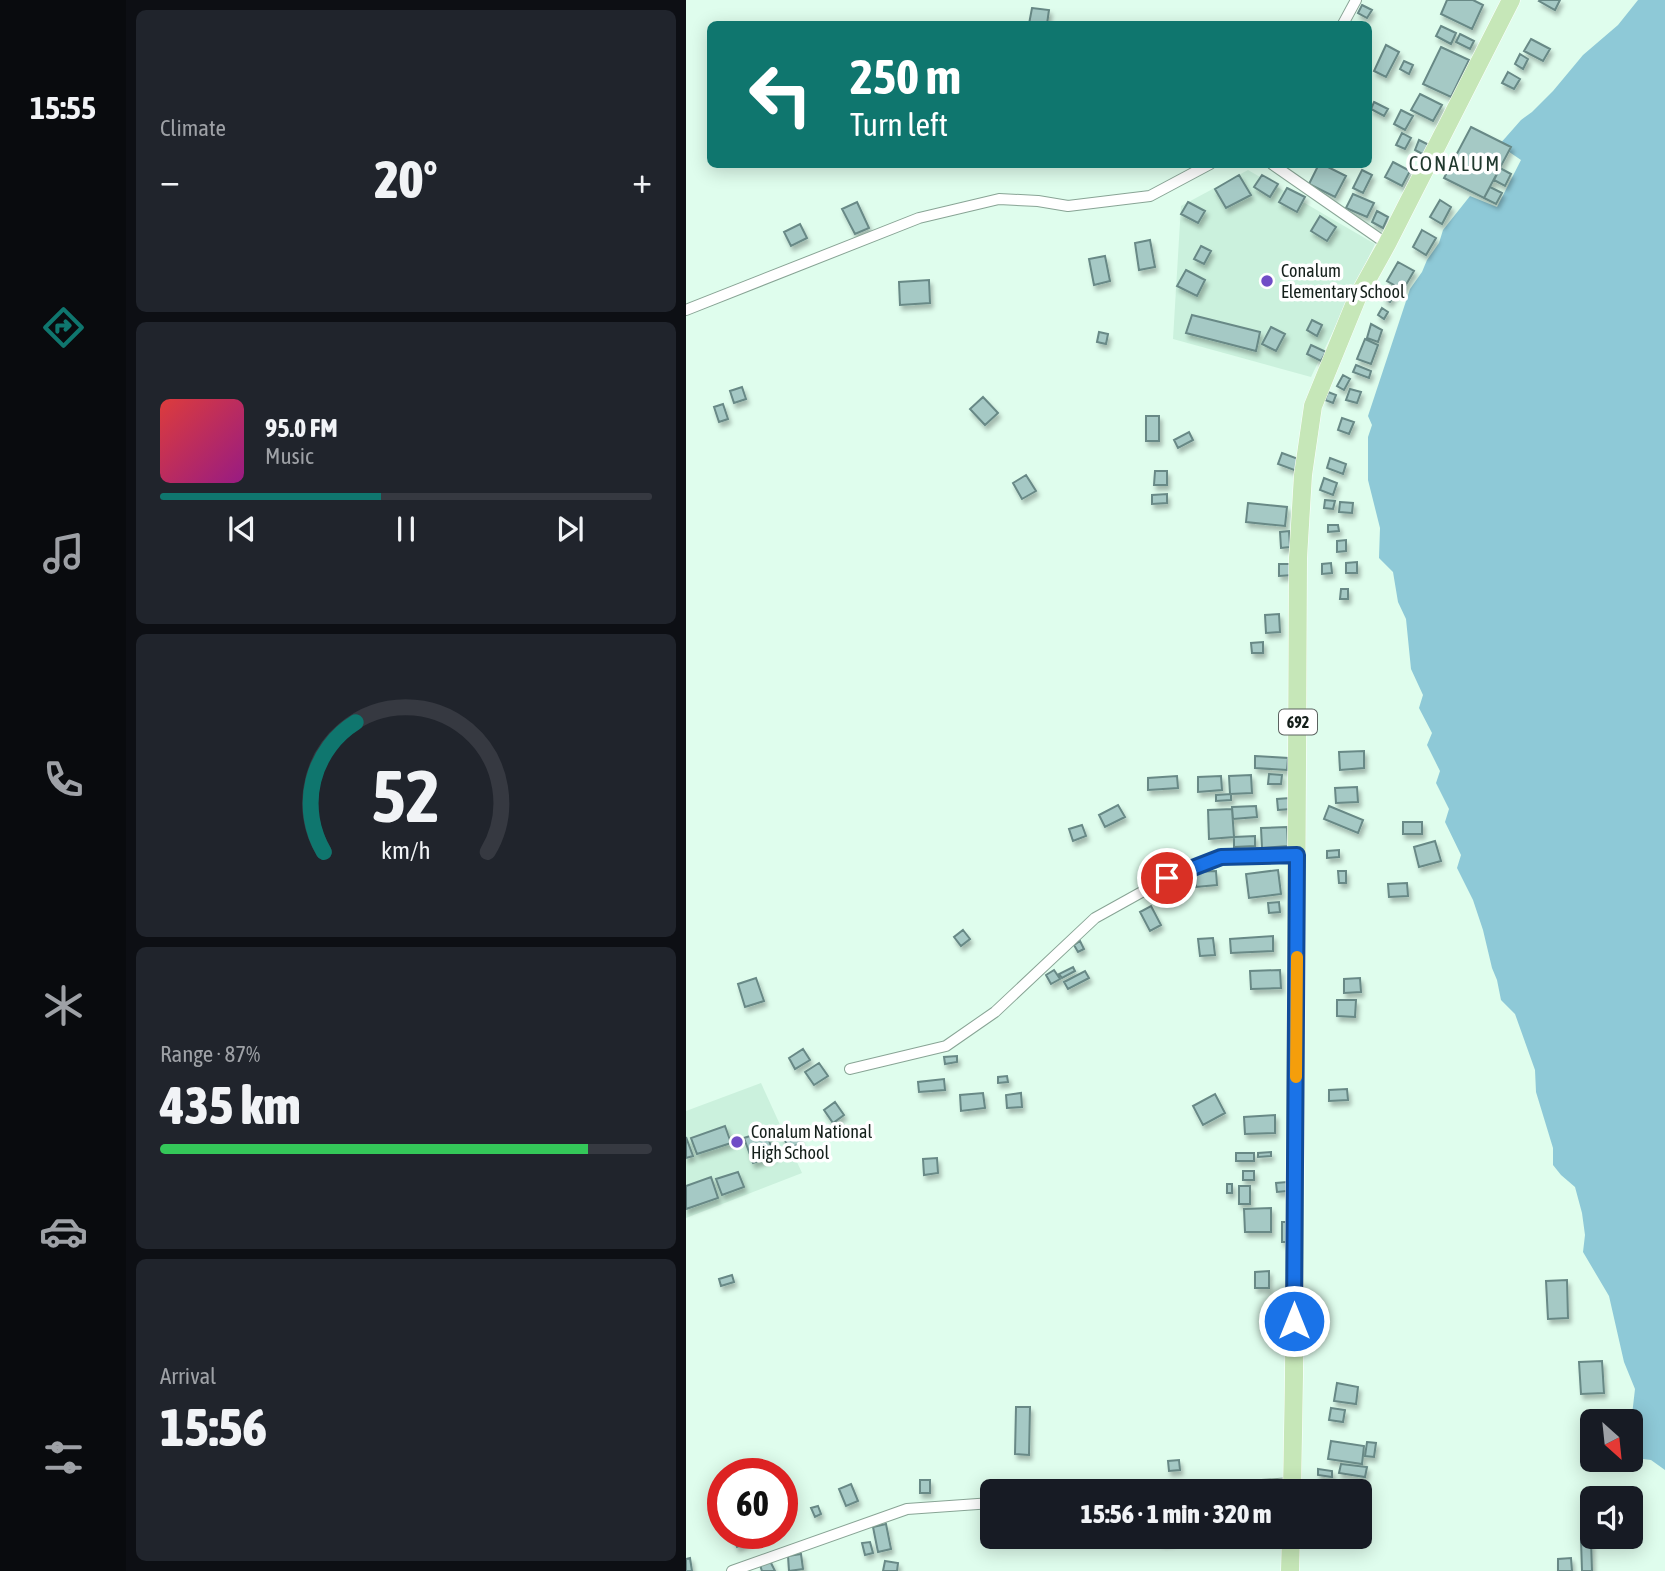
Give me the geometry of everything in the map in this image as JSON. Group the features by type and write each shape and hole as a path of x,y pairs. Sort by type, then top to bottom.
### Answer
{"main road":[{"name":"692","path":"1292,1479 1298,558 1303,475 1313,406 1357,298 1511,0"},
{"path":"1290,1571 1291,1549"}],"street":[{"path":"1345,21 1356,0"},
{"path":"686,310 919,218 999,199 1068,206 1150,196 1202,168"},
{"path":"1278,168 1387,244"},
{"path":"850,1069 946,1045 995,1012 1095,918 1167,878 1221,857 1297,855"},
{"path":"732,1571 907,1509 980,1504"}],"shaded area":[{"name":"Conalum Elementary School","path":"1248,170 1375,244 1311,377 1173,339 1181,206"},
{"name":"Conalum National High School","path":"761,1083 802,1173 686,1218 686,1111"}],"water":[{"path":"1638,0 1665,0 1665,1470 1651,1460 1643,1459 1643,1409 1633,1409 1635,1389 1624,1362 1609,1296 1583,1252 1585,1235 1575,1187 1553,1165 1553,1148 1536,1092 1535,1070 1515,1014 1501,1000 1473,900 1457,868 1461,855 1445,822 1449,809 1436,783 1440,771 1427,745 1432,733 1419,708 1423,695 1411,669 1406,619 1398,602 1393,572 1379,558 1380,528 1368,480 1368,437 1372,425 1368,416 1410,289 1439,243 1443,230 1470,196 1497,207 1521,160 1499,145 1521,120 1553,91 1583,55 1618,25"}],"building":[{"path":"1447,0 1473,0 1483,5 1472,29 1441,14"},
{"path":"1540,0 1560,0 1555,10"},
{"path":"1362,5 1372,10 1367,18 1358,13"},
{"path":"1032,8 1049,10 1047,21 1030,21"},
{"path":"1441,26 1456,33 1451,44 1436,36"},
{"path":"1460,34 1474,41 1470,49 1456,42"},
{"path":"1531,39 1550,49 1543,61 1524,51"},
{"path":"1386,45 1399,52 1386,77 1374,71"},
{"path":"1441,47 1469,60 1451,97 1423,84"},
{"path":"1520,54 1528,59 1523,69 1515,64"},
{"path":"1404,61 1413,65 1409,74 1400,69"},
{"path":"1508,72 1520,79 1514,89 1502,83"},
{"path":"1420,94 1442,105 1433,121 1411,110"},
{"path":"1374,102 1388,109 1384,116 1372,110"},
{"path":"1401,110 1413,116 1405,130 1394,124"},
{"path":"1471,127 1511,147 1484,198 1444,178"},
{"path":"1402,133 1411,138 1405,149 1396,145"},
{"path":"1419,140 1431,146 1426,156 1415,150"},
{"path":"1393,162 1410,171 1402,186 1385,177"},
{"path":"1317,168 1330,168 1346,176 1335,197 1309,184"},
{"path":"1500,168 1511,174 1505,186 1494,180"},
{"path":"1362,170 1372,175 1363,193 1353,188"},
{"path":"1239,175 1251,195 1226,208 1215,189"},
{"path":"1262,175 1278,184 1270,197 1254,187"},
{"path":"1490,187 1502,193 1496,204 1484,198"},
{"path":"1287,188 1305,197 1297,212 1279,202"},
{"path":"1353,194 1374,203 1367,217 1346,208"},
{"path":"1440,200 1451,207 1442,224 1430,217"},
{"path":"857,202 869,228 855,234 842,209"},
{"path":"1188,202 1205,211 1198,223 1181,214"},
{"path":"1377,211 1388,217 1383,228 1372,222"},
{"path":"1320,216 1336,227 1327,241 1311,231"},
{"path":"800,224 807,238 791,246 784,232"},
{"path":"1422,230 1436,238 1426,255 1413,247"},
{"path":"1150,240 1155,267 1139,270 1135,243"},
{"path":"1201,246 1211,251 1204,264 1194,259"},
{"path":"1105,256 1110,281 1094,285 1089,259"},
{"path":"1398,262 1414,271 1403,290 1387,281"},
{"path":"1186,270 1205,280 1197,296 1177,286"},
{"path":"929,280 930,303 900,305 899,282"},
{"path":"1389,290 1395,293 1390,302 1384,299"},
{"path":"1382,308 1388,312 1384,319 1378,315"},
{"path":"1192,315 1260,332 1256,351 1186,333"},
{"path":"1312,320 1322,325 1317,336 1307,330"},
{"path":"1371,324 1382,330 1378,342 1367,338"},
{"path":"1271,327 1285,334 1276,351 1262,344"},
{"path":"1099,332 1108,334 1106,344 1097,342"},
{"path":"1365,339 1378,345 1371,364 1357,359"},
{"path":"1311,345 1326,352 1321,361 1307,354"},
{"path":"1356,365 1371,371 1369,378 1353,372"},
{"path":"1343,375 1350,379 1344,390 1337,386"},
{"path":"742,387 746,399 734,403 730,391"},
{"path":"1350,389 1361,392 1357,403 1346,400"},
{"path":"1328,392 1336,395 1333,403 1325,400"},
{"path":"983,397 998,413 985,425 970,409"},
{"path":"723,404 728,419 719,422 714,407"},
{"path":"1146,416 1159,416 1159,441 1146,441"},
{"path":"1342,418 1354,422 1349,434 1338,430"},
{"path":"1189,432 1193,440 1178,448 1174,440"},
{"path":"1282,453 1301,460 1297,471 1278,464"},
{"path":"1330,458 1346,464 1343,474 1327,468"},
{"path":"1155,471 1167,471 1167,485 1154,485"},
{"path":"1026,475 1036,491 1022,499 1013,483"},
{"path":"1324,478 1337,483 1333,495 1320,490"},
{"path":"1167,494 1167,503 1152,504 1152,495"},
{"path":"1325,500 1335,501 1333,509 1324,508"},
{"path":"1340,502 1353,503 1352,513 1339,512"},
{"path":"1248,503 1287,507 1285,526 1246,522"},
{"path":"1328,525 1338,525 1339,531 1328,532"},
{"path":"1289,531 1290,547 1281,548 1280,532"},
{"path":"1346,540 1346,551 1337,552 1337,541"},
{"path":"1357,562 1357,573 1346,573 1346,563"},
{"path":"1331,563 1332,573 1322,574 1322,564"},
{"path":"1279,564 1293,564 1293,575 1279,576"},
{"path":"1341,589 1348,589 1348,599 1340,599"},
{"path":"1279,614 1280,632 1266,633 1265,615"},
{"path":"1263,642 1263,653 1252,653 1251,643"},
{"path":"1364,751 1364,768 1340,770 1339,752"},
{"path":"1255,756 1288,758 1287,770 1255,768"},
{"path":"1269,774 1282,775 1281,784 1268,784"},
{"path":"1251,775 1252,793 1230,794 1229,776"},
{"path":"1177,776 1178,788 1148,790 1148,778"},
{"path":"1221,776 1222,790 1198,792 1198,777"},
{"path":"1357,787 1358,802 1336,803 1335,788"},
{"path":"1231,794 1231,800 1216,801 1216,795"},
{"path":"1290,798 1291,809 1278,810 1277,799"},
{"path":"1118,805 1125,817 1105,827 1099,815"},
{"path":"1256,806 1257,817 1233,819 1232,807"},
{"path":"1329,806 1363,820 1358,833 1324,819"},
{"path":"1232,809 1234,837 1209,839 1208,810"},
{"path":"1403,822 1422,822 1422,834 1403,834"},
{"path":"1082,825 1086,836 1073,841 1069,829"},
{"path":"1287,827 1288,846 1262,848 1261,828"},
{"path":"1255,836 1255,846 1234,847 1234,837"},
{"path":"1435,841 1441,861 1419,867 1414,847"},
{"path":"1339,850 1339,857 1327,858 1327,851"},
{"path":"1278,870 1281,894 1249,898 1246,874"},
{"path":"1216,871 1217,885 1196,887 1195,872"},
{"path":"1338,871 1346,871 1346,883 1339,883"},
{"path":"1407,883 1408,896 1389,897 1388,884"},
{"path":"1279,902 1280,912 1269,913 1268,903"},
{"path":"1151,906 1161,925 1150,931 1140,912"},
{"path":"963,930 970,939 961,946 954,937"},
{"path":"1273,936 1273,951 1231,953 1230,939"},
{"path":"1213,938 1215,955 1200,956 1198,939"},
{"path":"1080,941 1084,949 1078,952 1074,945"},
{"path":"1073,967 1075,971 1062,978 1059,974"},
{"path":"1054,970 1060,979 1051,984 1046,975"},
{"path":"1280,970 1281,988 1251,989 1250,971"},
{"path":"1085,971 1089,978 1068,989 1064,982"},
{"path":"756,978 764,1001 745,1007 738,984"},
{"path":"1360,978 1361,992 1344,993 1344,979"},
{"path":"1337,1000 1356,1000 1355,1017 1337,1016"},
{"path":"803,1049 810,1060 795,1069 789,1058"},
{"path":"957,1056 957,1062 945,1064 944,1057"},
{"path":"819,1063 828,1076 814,1085 805,1072"},
{"path":"1007,1076 1008,1082 998,1083 998,1077"},
{"path":"944,1079 945,1090 919,1092 918,1082"},
{"path":"1347,1089 1348,1100 1329,1101 1329,1090"},
{"path":"983,1093 985,1108 961,1111 960,1095"},
{"path":"1021,1093 1022,1107 1007,1108 1006,1095"},
{"path":"1215,1094 1225,1113 1203,1125 1193,1106"},
{"path":"835,1102 844,1115 833,1123 824,1110"},
{"path":"1275,1115 1275,1133 1245,1134 1244,1117"},
{"path":"725,1126 731,1143 697,1154 691,1138"},
{"path":"794,1128 801,1143 789,1149 782,1134"},
{"path":"766,1131 774,1156 753,1163 744,1138"},
{"path":"686,1137 693,1156 686,1158"},
{"path":"1271,1152 1271,1156 1258,1157 1258,1153"},
{"path":"1236,1153 1254,1153 1254,1161 1236,1161"},
{"path":"937,1158 938,1173 924,1175 923,1159"},
{"path":"1243,1171 1254,1171 1254,1180 1243,1180"},
{"path":"738,1172 744,1187 722,1195 716,1179"},
{"path":"711,1177 718,1198 686,1209 686,1186"},
{"path":"1287,1182 1287,1191 1277,1192 1276,1183"},
{"path":"1227,1184 1232,1184 1232,1193 1227,1193"},
{"path":"1239,1186 1250,1186 1250,1204 1239,1204"},
{"path":"1271,1208 1271,1232 1245,1232 1244,1209"},
{"path":"1282,1222 1286,1222 1286,1242 1282,1242"},
{"path":"1269,1271 1269,1288 1255,1288 1255,1272"},
{"path":"732,1275 734,1282 721,1286 719,1279"},
{"path":"1567,1280 1568,1318 1548,1319 1546,1281"},
{"path":"1602,1361 1604,1393 1581,1394 1579,1362"},
{"path":"1337,1383 1358,1387 1356,1404 1334,1401"},
{"path":"1016,1407 1030,1407 1029,1455 1015,1454"},
{"path":"1331,1408 1345,1410 1343,1422 1329,1420"},
{"path":"1331,1441 1364,1446 1362,1464 1328,1459"},
{"path":"1367,1442 1376,1443 1374,1457 1365,1456"},
{"path":"1179,1460 1180,1470 1169,1471 1168,1461"},
{"path":"1341,1464 1367,1467 1365,1477 1339,1473"},
{"path":"1318,1469 1332,1471 1332,1477 1318,1475"},
{"path":"920,1480 930,1480 930,1493 920,1493"},
{"path":"851,1484 858,1501 846,1506 839,1489"},
{"path":"818,1506 821,1514 815,1517 811,1508"},
{"path":"886,1524 891,1549 878,1552 873,1527"},
{"path":"870,1542 873,1553 865,1555 862,1543"},
{"path":"1581,1549 1591,1549 1592,1571 1582,1571"},
{"path":"801,1554 803,1569 789,1571 788,1556"},
{"path":"690,1558 692,1571 686,1571 686,1559"},
{"path":"1571,1558 1572,1571 1558,1571 1558,1559"},
{"path":"770,1561 775,1571 762,1571 760,1565"},
{"path":"885,1561 898,1563 897,1571 883,1571"}],"slow traffic":[{"path":"1296,1077 1297,957"}],"place":[{"name":"Conalum Elementary School","path":"1267,281"},
{"name":"Conalum National High School","path":"737,1142"}],"district":[{"name":"CONALUM","path":"1455,164"}],"route":[{"path":"1167,878 1221,857 1297,855 1294,1321"}]}
